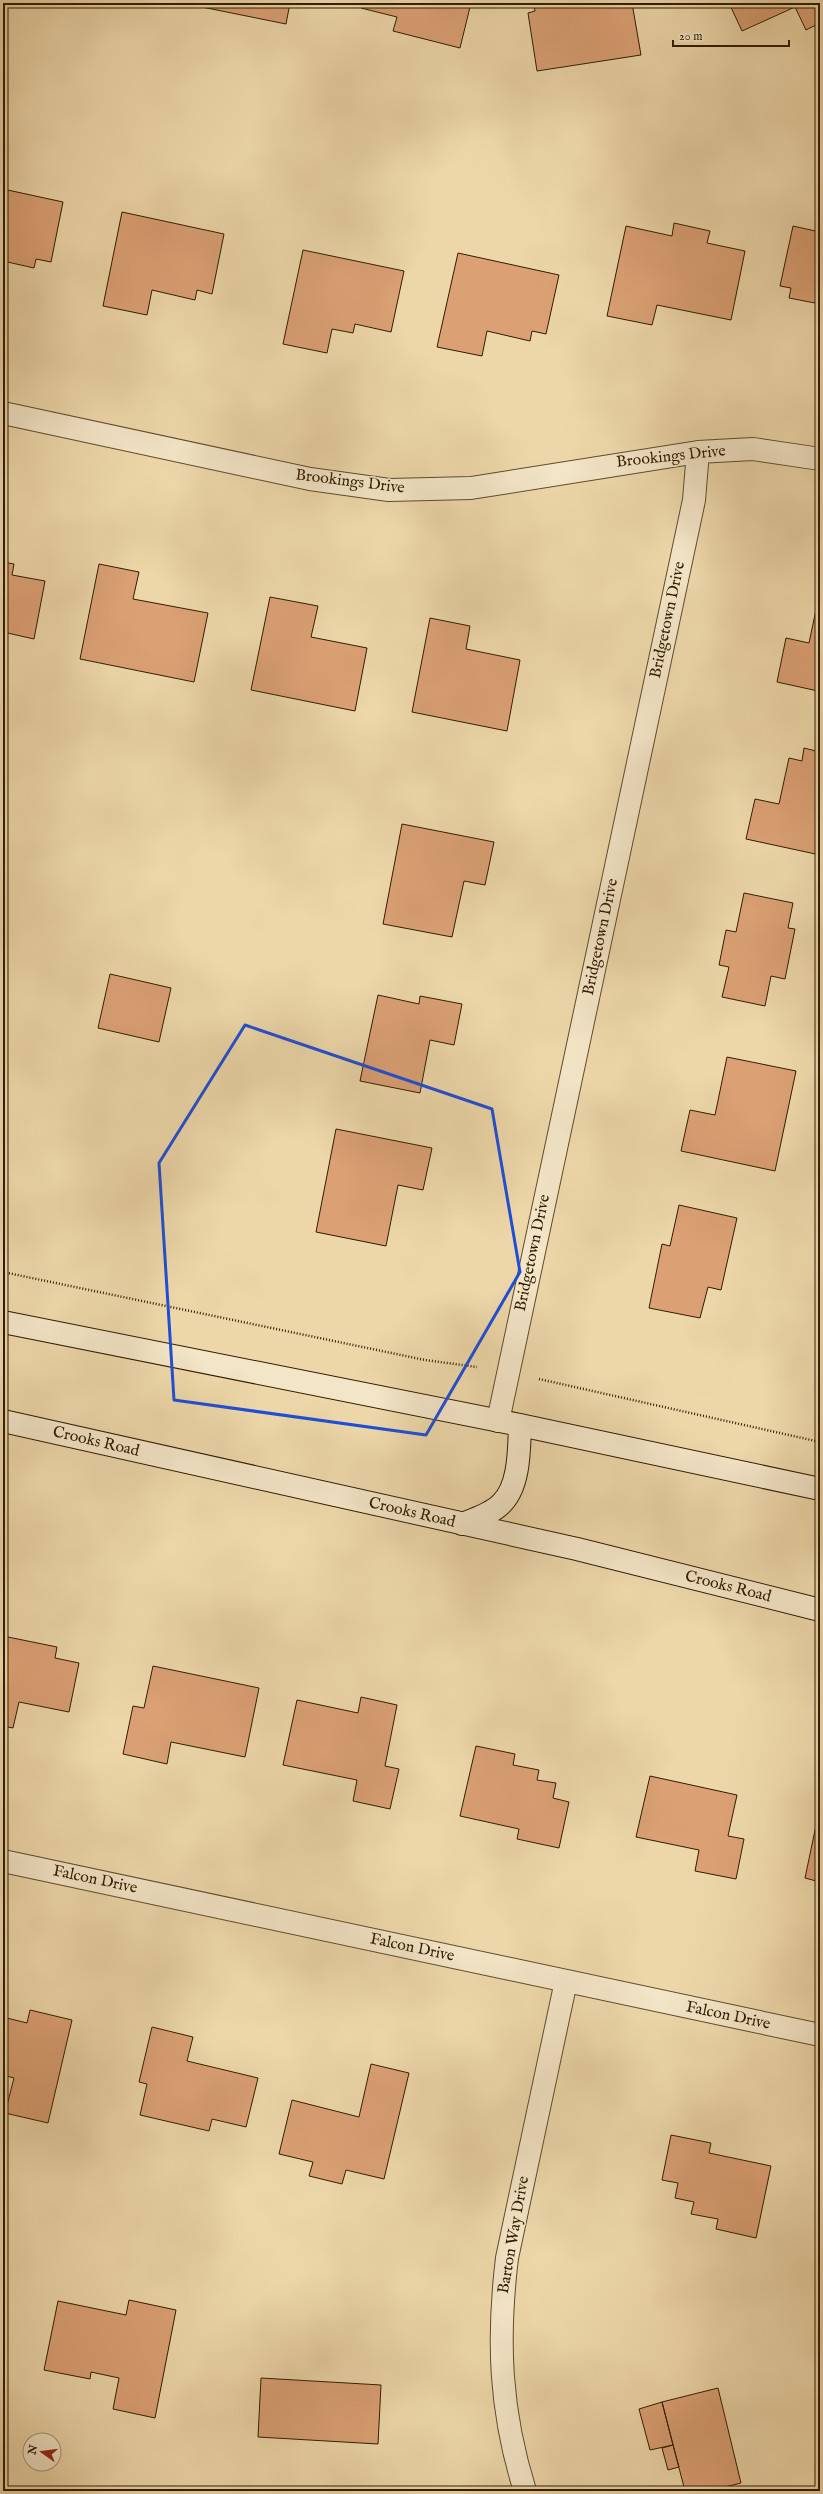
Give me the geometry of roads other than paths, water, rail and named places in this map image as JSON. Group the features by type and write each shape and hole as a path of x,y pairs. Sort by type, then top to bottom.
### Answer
{"street":[{"name":"Brookings Drive","path":"3,413 310,479 389,490 471,488 698,452 753,449 820,459"},
{"name":"Bridgetown Drive","path":"498,1421 694,500 698,452"},
{"path":"3,1322 520,1425 820,1489"},
{"name":"Crooks Road","path":"3,1421 577,1549 820,1610"},
{"path":"462,1524 484,1515 501,1504 512,1486 518,1457 520,1425"},
{"name":"Falcon Drive","path":"3,1861 820,2036"},
{"name":"Barton Way Drive","path":"525,2491 517,2465 502,2383 500,2340 502,2299 513,2228 566,1981"}]}
